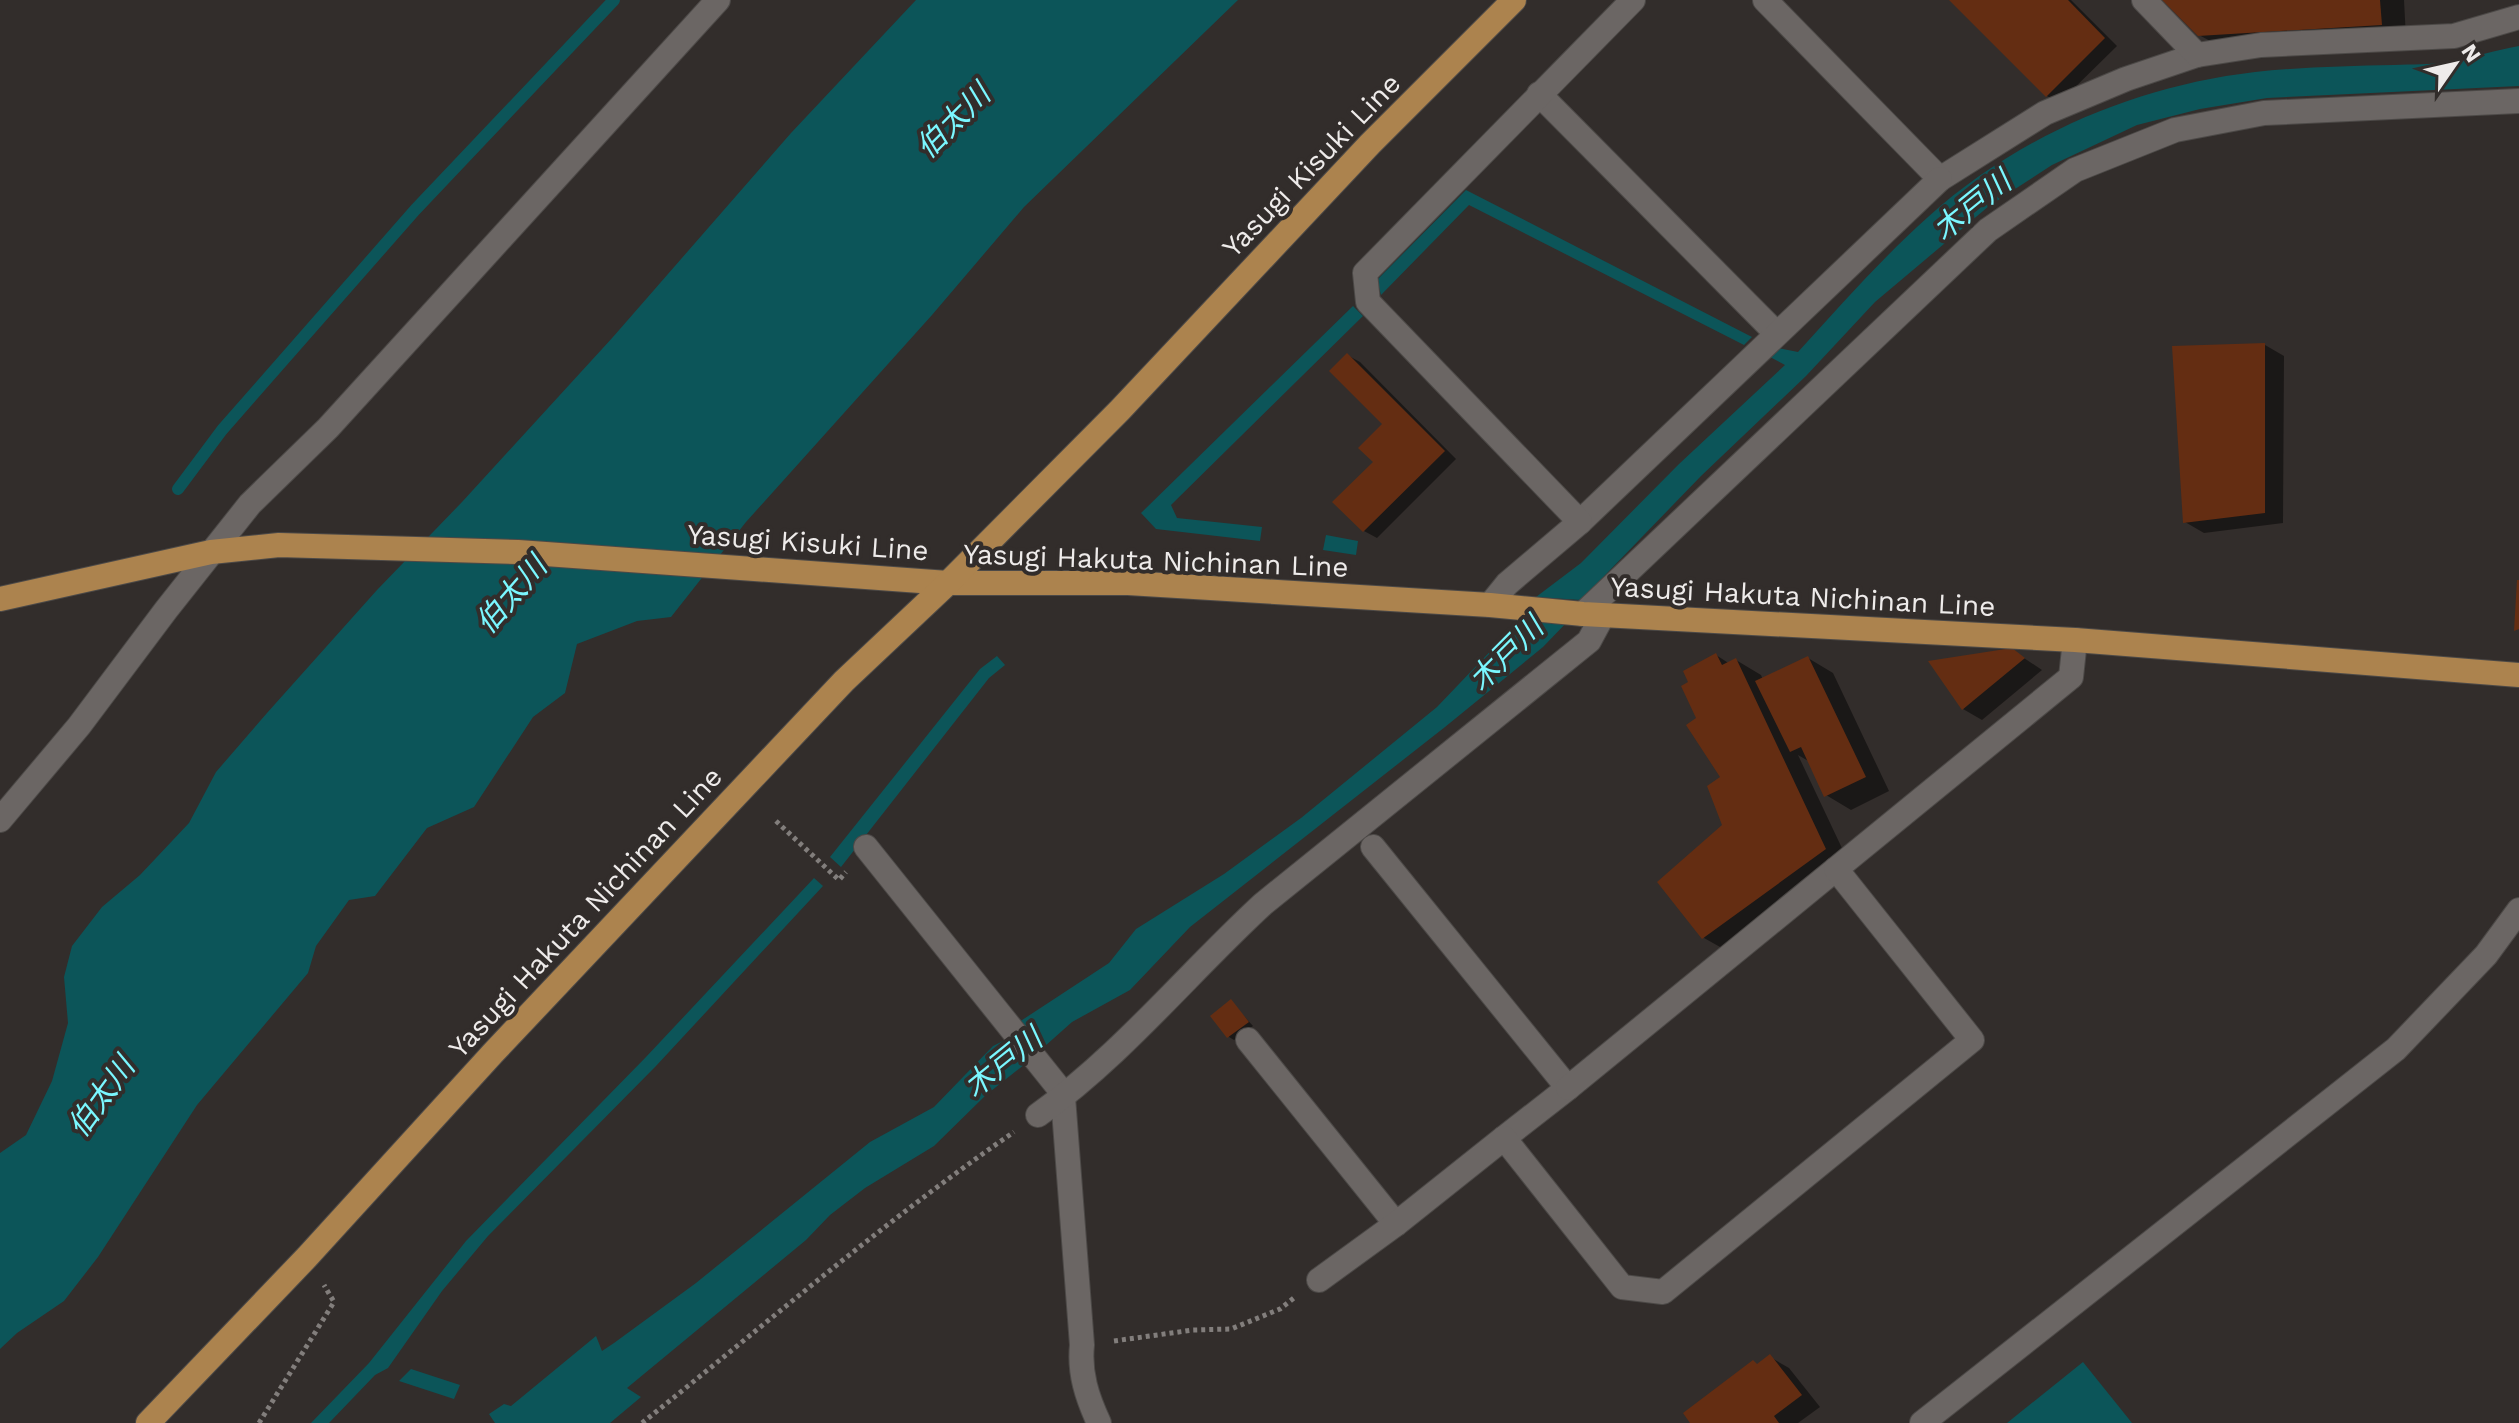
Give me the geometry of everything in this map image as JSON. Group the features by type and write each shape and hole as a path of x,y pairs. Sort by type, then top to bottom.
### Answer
{"main road":[{"name":"Yasugi Kisuki Line","path":"0,599 211,552 279,545 518,552 948,583 1120,410 1370,144 1514,0"},
{"name":"Yasugi Hakuta Nichinan Line","path":"148,1423 307,1257 493,1053 844,681 948,583 1128,583 1587,614 2075,640 2519,675"}],"street":[{"path":"0,820 79,726 250,504 328,428 718,0"},
{"path":"1580,522 1368,302 1365,273 1633,0"},
{"path":"1765,0 1940,179"},
{"path":"2144,0 2197,55"},
{"path":"1500,606 1507,584 1580,522 1940,179 2045,113 2126,79 2197,55 2261,45 2454,36 2519,17"},
{"path":"1539,94 1776,333"},
{"path":"1038,1115 1060,1092 1089,1077 1263,904 1589,641 1587,614 1988,230 2075,170 2175,130 2264,113 2519,101"},
{"path":"1319,1280 1396,1224 1568,1088 2071,677 2075,640"},
{"path":"866,847 1060,1092 1082,1345 1080,1364 1088,1400 1099,1423"},
{"path":"1373,847 1568,1088"},
{"path":"1504,1138 1622,1287 1663,1292 1972,1040 1836,869"},
{"path":"1922,1423 2396,1049 2486,955 2519,910"},
{"path":"1248,1040 1396,1224"}],"path":[{"path":"776,821 814,860 820,861 836,877"},
{"path":"642,1423 953,1173 1038,1115"},
{"path":"259,1423 334,1302 307,1257"},
{"path":"1082,1345 1193,1330 1231,1329 1280,1309 1319,1280"}],"water":[{"name":"伯太川","path":"916,0 1238,0 1024,207 932,315 746,522 671,617 637,621 577,644 565,693 533,717 474,807 427,828 375,896 349,900 316,946 308,973 197,1105 98,1257 64,1301 17,1333 0,1349 0,1153 26,1135 52,1081 68,1023 64,977 72,946 102,907 140,875 189,823 216,772 267,713 613,337 791,133"},
{"name":"木戸川","path":"2519,46 2519,86 2267,98 2200,109 2137,125 2052,165 1989,206 1875,302 1806,376 1701,476 1581,600 1536,597 1581,563 1679,464 1785,365 1770,357 1778,348 1798,352 1877,266 1928,217 2000,162 2039,139 2123,103 2210,79 2290,69 2442,63"},
{"path":"1466,190 1752,337 1744,345 1469,205 1381,295 1377,280"},
{"path":"1353,306 1363,316 1171,505 1177,518 1262,527 1260,541 1156,529 1141,513"},
{"path":"1326,535 1358,541 1356,555 1323,550"},
{"name":"木戸川","path":"1524,616 1569,620 1543,647 1445,727 1190,927 1130,990 1072,1022 1035,1055 1013,1026 1109,963 1136,929 1224,874 1301,818 1437,707"},
{"path":"997,656 1005,665 989,678 841,867 830,857 980,669"},
{"path":"814,878 823,886 656,1066 488,1236 442,1291 388,1368 375,1375 329,1423 311,1423 369,1363 466,1241 646,1057"},
{"name":"木戸川","path":"1011,1037 1030,1060 986,1095 934,1146 865,1188 830,1215 806,1240 627,1388 641,1397 610,1423 495,1423 489,1414 504,1404 511,1406 596,1336 602,1351 614,1343 696,1283 870,1142 934,1107 993,1046"},
{"path":"2083,1362 2132,1423 2007,1423"},
{"path":"411,1369 460,1385 454,1399 399,1381"}],"building":[{"path":"1949,0 2068,0 2105,38 2046,97"},
{"path":"2162,0 2380,0 2382,25 2198,36"},
{"path":"2265,343 2265,513 2183,523 2172,346"},
{"path":"1347,353 1445,451 1363,532 1332,502 1373,462 1358,448 1382,424 1329,371"},
{"path":"2517,580 2519,629 2514,631"},
{"path":"2012,648 2025,658 1962,710 1928,661"},
{"path":"1716,653 1722,665 1736,658 1826,849 1702,939 1657,882 1722,825 1707,786 1720,777 1686,725 1696,718 1681,686 1688,682 1683,671"},
{"path":"1808,656 1866,777 1824,797 1801,747 1790,752 1755,681"},
{"path":"1231,999 1249,1022 1227,1038 1210,1016"},
{"path":"1770,1354 1802,1395 1774,1416 1779,1423 1690,1423 1683,1413 1753,1360 1757,1364"}],"waterway":[{"path":"178,489 222,430 415,210 614,0"}]}
